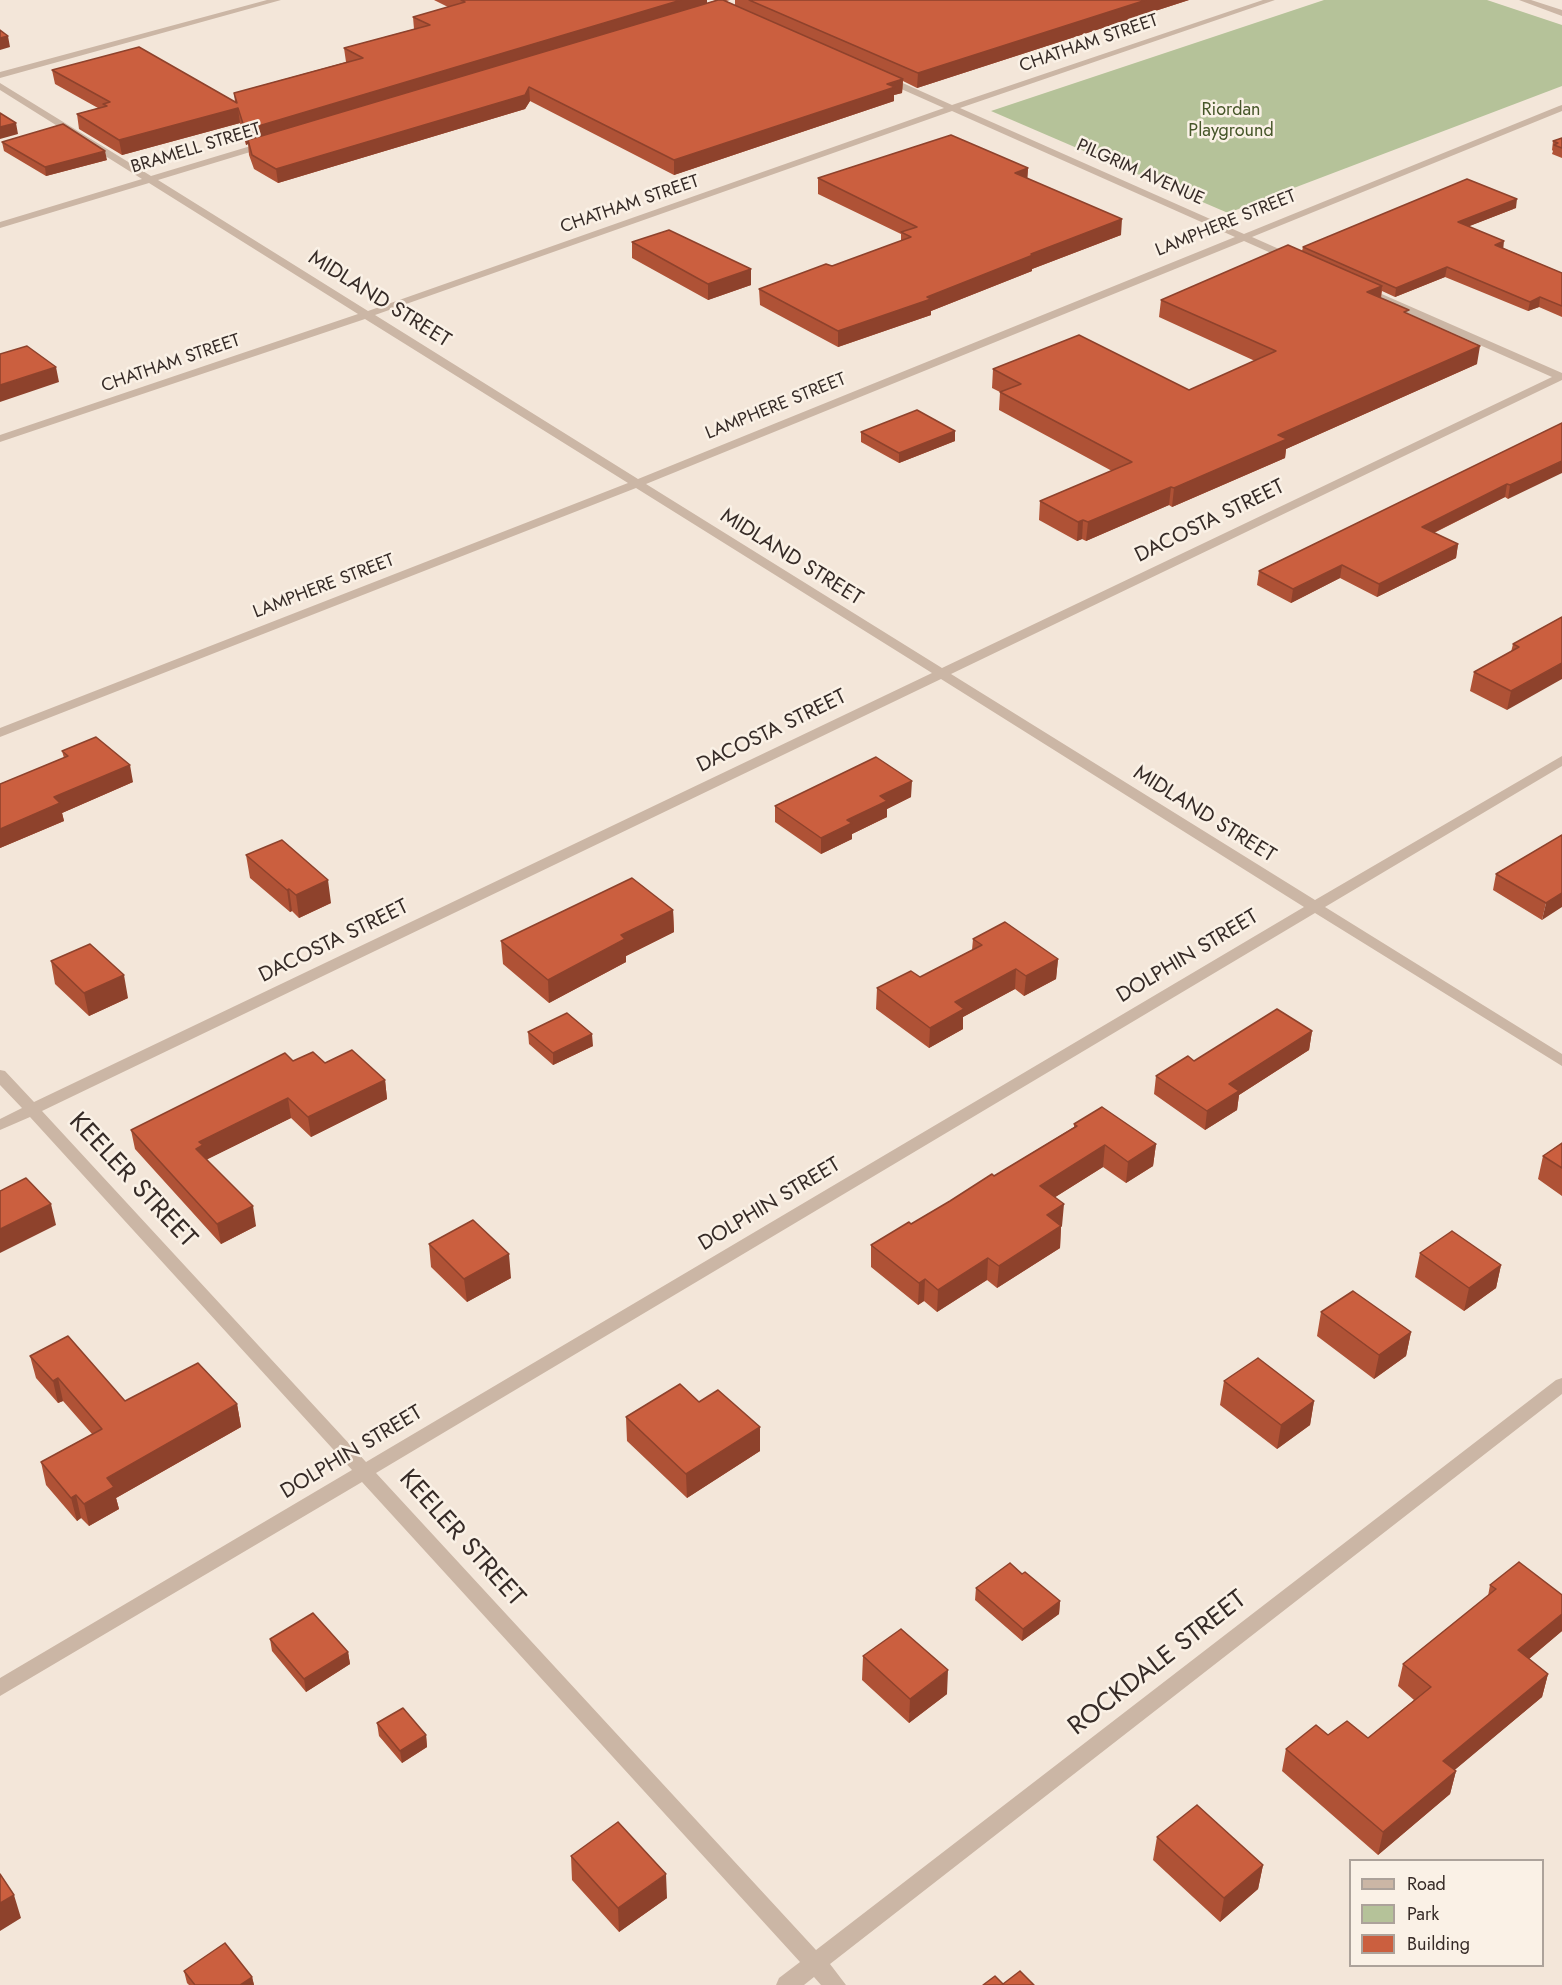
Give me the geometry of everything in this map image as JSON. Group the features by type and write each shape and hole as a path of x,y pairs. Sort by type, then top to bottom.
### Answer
{"street":[{"path":"0,75 277,0"},
{"name":"CHATHAM STREET","path":"0,439 366,315 952,108 1271,0"},
{"path":"1523,0 1562,13"},
{"name":"PILGRIM AVENUE","path":"875,74 1301,262"},
{"name":"MIDLAND STREET","path":"0,86 1562,1061"},
{"name":"LAMPHERE STREET","path":"0,733 636,484 1562,108"},
{"name":"BRAMELL STREET","path":"0,225 279,141"},
{"path":"1353,285 1562,376"},
{"name":"DACOSTA STREET","path":"0,1125 1562,376"},
{"name":"DOLPHIN STREET","path":"0,1688 1562,760"},
{"name":"KEELER STREET","path":"0,1075 835,1985"},
{"name":"ROCKDALE STREET","path":"787,1985 1562,1385"}],"green space":[{"name":"Riordan Playground","path":"1324,0 1487,0 1562,25 1562,86 1228,213 991,111"}],"building":[{"path":"461,0 681,0 245,130 238,108 119,140 77,114 107,106 103,104 110,102 52,70 139,47 237,103 234,93 363,58 344,48 430,25 413,17 465,2"},
{"path":"723,0 903,79 887,84 895,87 674,160 529,87 525,95 276,169 252,155 248,140"},
{"path":"749,0 1146,0 918,73"},
{"path":"0,30 8,36 0,38"},
{"path":"0,113 16,123 0,127"},
{"path":"63,124 105,151 45,167 2,142"},
{"path":"951,135 1028,168 1015,173 1122,219 927,297 931,299 838,331 759,289 826,264 832,266 911,237 901,232 917,227 818,178"},
{"path":"1562,138 1562,148 1554,145 1558,143 1553,141"},
{"path":"1467,179 1517,199 1458,222 1504,241 1495,245 1562,273 1562,306 1540,297 1530,302 1447,267 1396,288 1303,247"},
{"path":"669,230 751,269 708,284 632,242"},
{"path":"1288,245 1382,286 1367,292 1409,310 1404,312 1480,346 1278,435 1287,439 1088,522 1083,520 1078,522 1040,501 1132,462 1000,392 1021,384 993,369 1079,335 1189,390 1276,351 1161,300"},
{"path":"27,346 56,367 0,385 0,354"},
{"path":"917,410 955,431 899,453 861,432"},
{"path":"1562,423 1562,461 1510,485 1507,484 1422,527 1458,544 1379,584 1342,565 1293,589 1259,571"},
{"path":"1562,617 1562,663 1511,691 1474,672 1519,647 1513,644"},
{"path":"96,737 130,765 54,797 60,803 0,829 0,784 68,756 62,751"},
{"path":"876,757 912,781 880,796 887,801 847,820 852,823 821,838 775,806"},
{"path":"1562,835 1562,893 1546,903 1496,874"},
{"path":"282,840 328,880 296,895 246,855"},
{"path":"632,878 673,910 621,935 625,939 548,980 501,941"},
{"path":"1005,922 1058,959 1026,976 1016,969 955,1002 964,1009 930,1028 877,988 911,971 920,977 982,945 973,939"},
{"path":"90,944 124,975 84,993 51,961"},
{"path":"1277,1009 1312,1031 1229,1084 1239,1091 1207,1111 1156,1076 1188,1056 1194,1061"},
{"path":"567,1013 592,1034 553,1053 528,1032"},
{"path":"352,1050 385,1080 308,1117 288,1098 199,1142 203,1145 196,1149 253,1206 217,1224 131,1130 285,1053 293,1061 313,1052 325,1063"},
{"path":"1102,1107 1156,1144 1128,1162 1105,1145 1040,1186 1064,1204 1047,1215 1061,1226 999,1266 988,1258 938,1290 925,1279 919,1283 871,1245 909,1222 911,1224 992,1174 994,1176 1077,1126 1074,1124"},
{"path":"1562,1143 1562,1168 1543,1156"},
{"path":"26,1178 51,1204 0,1229 0,1191"},
{"path":"473,1220 509,1254 464,1279 429,1244"},
{"path":"1452,1231 1501,1265 1469,1288 1420,1253"},
{"path":"1353,1291 1411,1332 1379,1355 1321,1312"},
{"path":"68,1336 125,1401 198,1363 237,1404 107,1478 114,1487 84,1504 76,1495 71,1498 41,1462 102,1429 58,1378 53,1381 30,1356"},
{"path":"1258,1358 1314,1401 1281,1425 1224,1381"},
{"path":"680,1384 699,1402 718,1390 760,1427 686,1474 626,1417"},
{"path":"1519,1562 1562,1595 1562,1614 1518,1650 1548,1674 1443,1761 1456,1771 1383,1832 1286,1749 1316,1725 1328,1735 1347,1721 1368,1738 1431,1687 1403,1664 1496,1589 1490,1585"},
{"path":"1010,1563 1022,1574 1025,1572 1060,1601 1023,1629 976,1588"},
{"path":"313,1613 348,1652 304,1679 270,1639"},
{"path":"901,1629 948,1670 910,1699 863,1656"},
{"path":"403,1708 426,1735 400,1751 377,1723"},
{"path":"1197,1805 1263,1865 1224,1898 1157,1837"},
{"path":"618,1822 666,1874 618,1908 571,1856"},
{"path":"0,1874 14,1895 0,1903"},
{"path":"225,1943 252,1977 240,1985 195,1985 184,1971"},
{"path":"1020,1971 1034,1985 983,1985 995,1976 1003,1984"}]}
